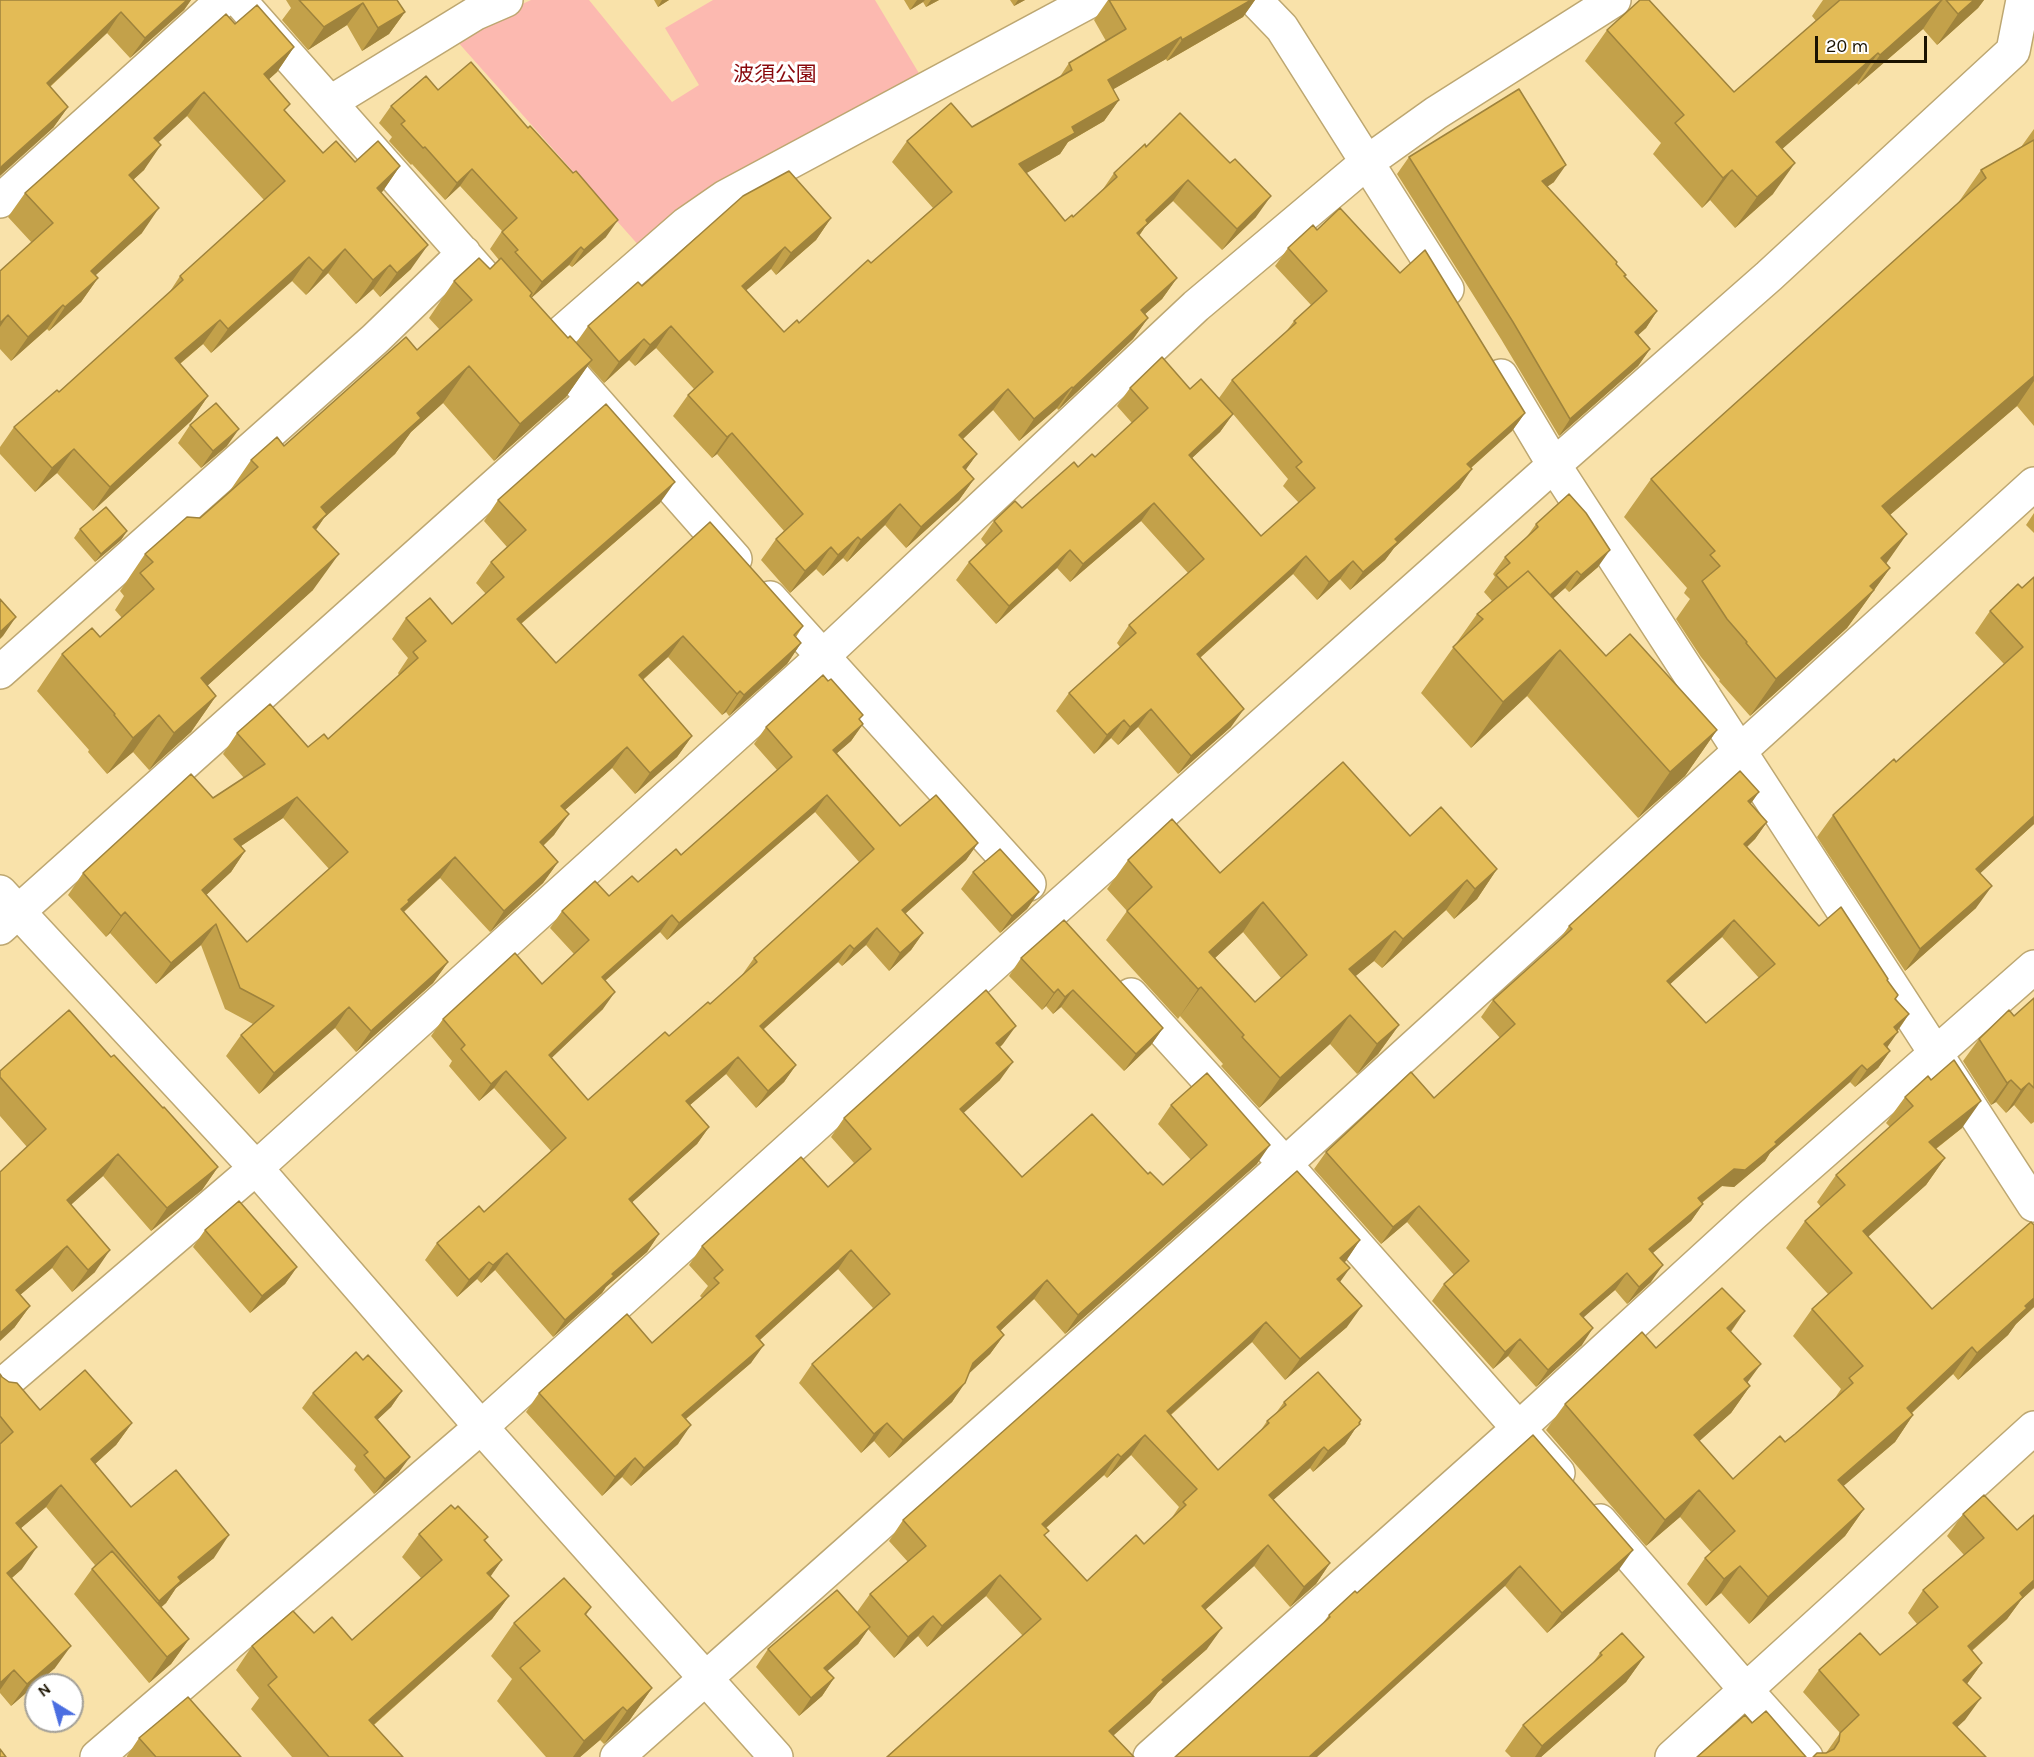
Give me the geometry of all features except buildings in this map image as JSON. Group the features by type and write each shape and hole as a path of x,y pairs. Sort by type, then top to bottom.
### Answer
{"street":[{"path":"0,201 224,0"},
{"path":"240,0 822,657 1062,919"},
{"path":"331,102 476,13 506,0"},
{"path":"546,346 686,224 725,197 1092,0"},
{"path":"1255,0 1282,27 1460,310"},
{"path":"0,1387 256,1168 822,657 1196,306 1366,163 1436,113 1614,0"},
{"path":"97,1757 481,1427 1062,919 1554,465 1769,276 2013,51 2023,0"},
{"path":"0,672 375,339 464,253"},
{"path":"1485,349 1554,465 2034,1205"},
{"path":"593,398 6,910 256,1168 481,1427 776,1757"},
{"path":"616,1757 1285,1164 2034,484"},
{"path":"1150,1757 1519,1428 1752,1215 2034,967"},
{"path":"1110,972 1285,1164 1806,1757"},
{"path":"1672,1757 2034,1428"}],"green space":[{"name":"波須公園","path":"531,0 589,0 672,102 699,85 665,28 713,0 875,0 923,80 641,248 456,40 481,23"}]}
